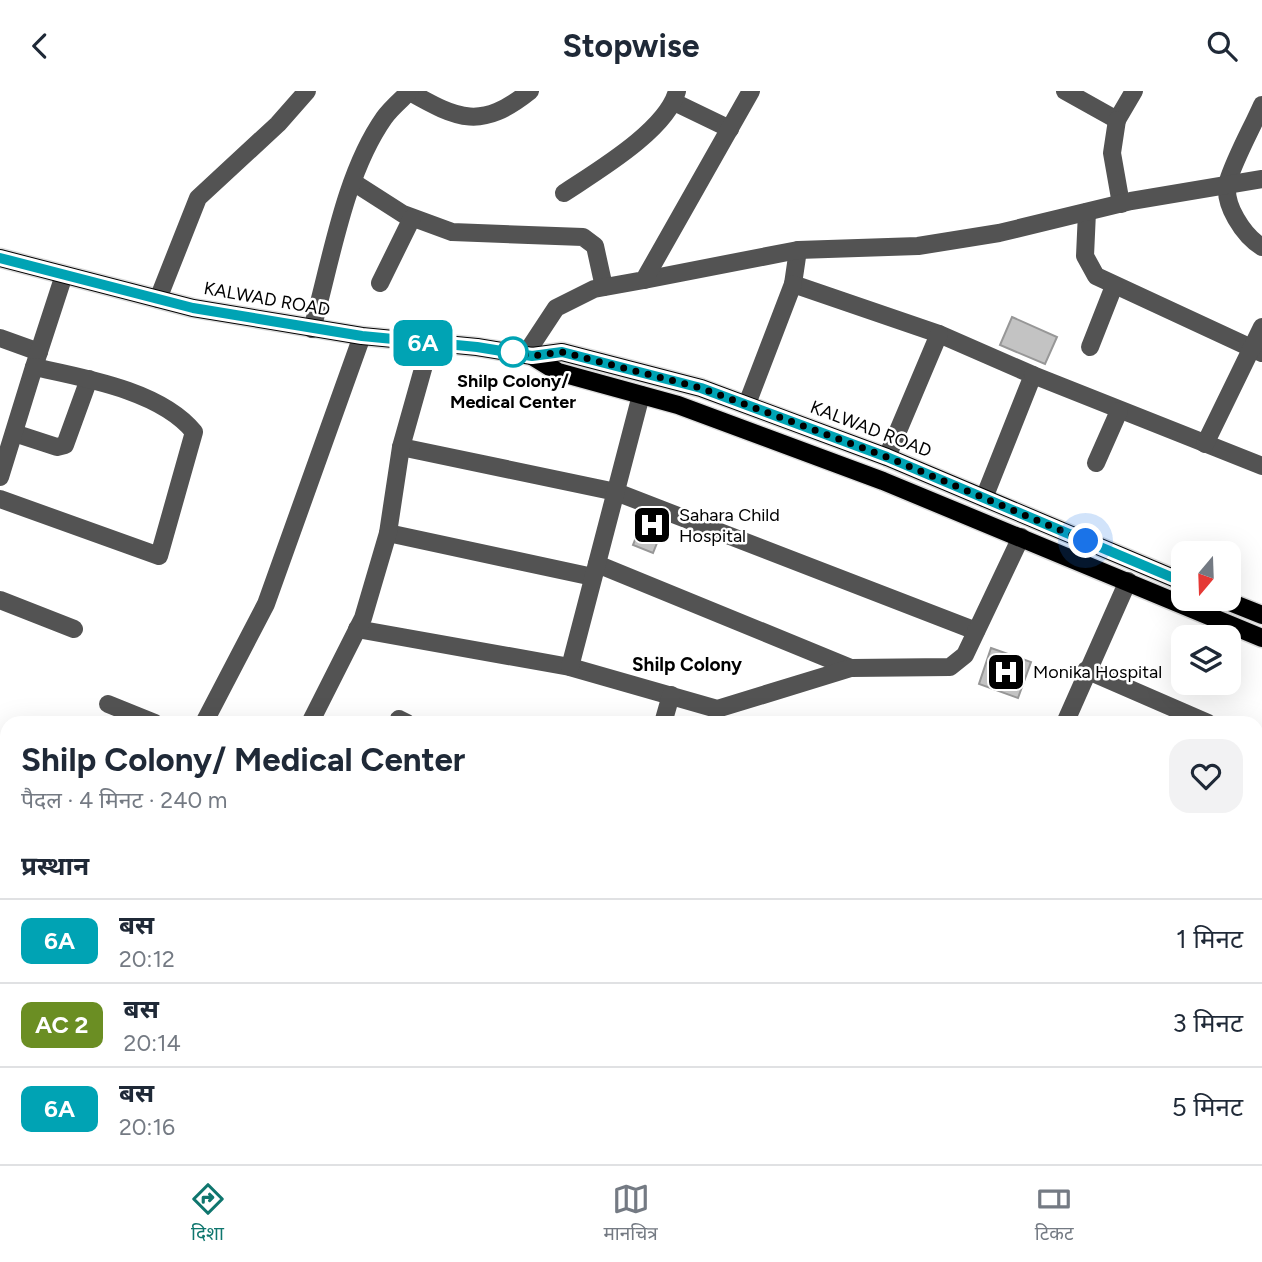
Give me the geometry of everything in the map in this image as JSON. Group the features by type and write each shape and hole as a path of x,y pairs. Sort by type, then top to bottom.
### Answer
{"main road":[{"name":"KALWAD ROAD","path":"0,258 158,299 312,329 528,355 562,352 701,388 887,457 1171,577"},
{"name":"KALWAD ROAD","path":"528,355 558,372 678,405 883,481 1262,638"},
{"path":"1241,607 1262,615"}],"street":[{"path":"158,299 198,198 278,124 307,91"},
{"path":"312,329 353,182 372,137 386,115 409,91 460,115 478,119 490,117 530,91"},
{"path":"644,280 751,91"},
{"path":"1065,91 1117,120"},
{"path":"1121,204 1112,153 1117,120 1134,91"},
{"path":"564,193 617,157 675,96 730,129"},
{"path":"1262,105 1227,184 1234,215 1242,229 1262,247"},
{"path":"528,355 556,309 604,287 798,250 918,246 999,233 1121,204 1262,179"},
{"path":"353,182 412,218 452,232 583,237 595,246 604,287"},
{"path":"1087,212 1086,263 1096,276 1256,350"},
{"path":"380,283 412,218"},
{"path":"747,404 793,284 798,250"},
{"path":"0,477 64,275"},
{"path":"793,284 939,334 1119,411 1262,466"},
{"path":"1090,347 1114,286"},
{"path":"1205,444 1256,350 1262,327"},
{"path":"887,457 939,334"},
{"path":"208,716 266,604 362,336"},
{"path":"0,338 37,359 171,409 194,432 159,556 0,499"},
{"path":"314,716 358,629 388,533 401,447 430,344"},
{"path":"984,498 1033,375"},
{"path":"14,433 57,447 65,445 89,379"},
{"path":"570,667 641,395"},
{"path":"1096,463 1119,411"},
{"path":"401,447 616,492 976,631"},
{"path":"388,533 595,571 851,668"},
{"path":"358,629 570,667 718,709 851,668 950,667 965,655 1021,537"},
{"path":"1068,716 1128,581"},
{"path":"0,600 74,629"},
{"path":"1087,670 1192,716"},
{"path":"665,716 671,695"},
{"path":"108,703 139,716"}],"building":[{"path":"1012,317 1057,337 1045,364 1000,345"},
{"path":"645,515 665,523 653,553 633,545"},
{"path":"991,648 1031,662 1018,698 979,684"}],"bus line":[{"name":"6A","path":"0,258 193,308 362,336 477,347 532,356 562,352 701,388 887,457 1171,577"}],"place":[{"name":"Shilp Colony/ Medical Center","path":"513,352"},
{"name":"Sahara Child Hospital","path":"652,525"},
{"name":"Monika Hospital","path":"1006,672"}],"district":[{"name":"Shilp Colony","path":"687,664"}],"route":[{"path":"513,352 532,356 562,352 701,388 887,457 1086,541"}]}
